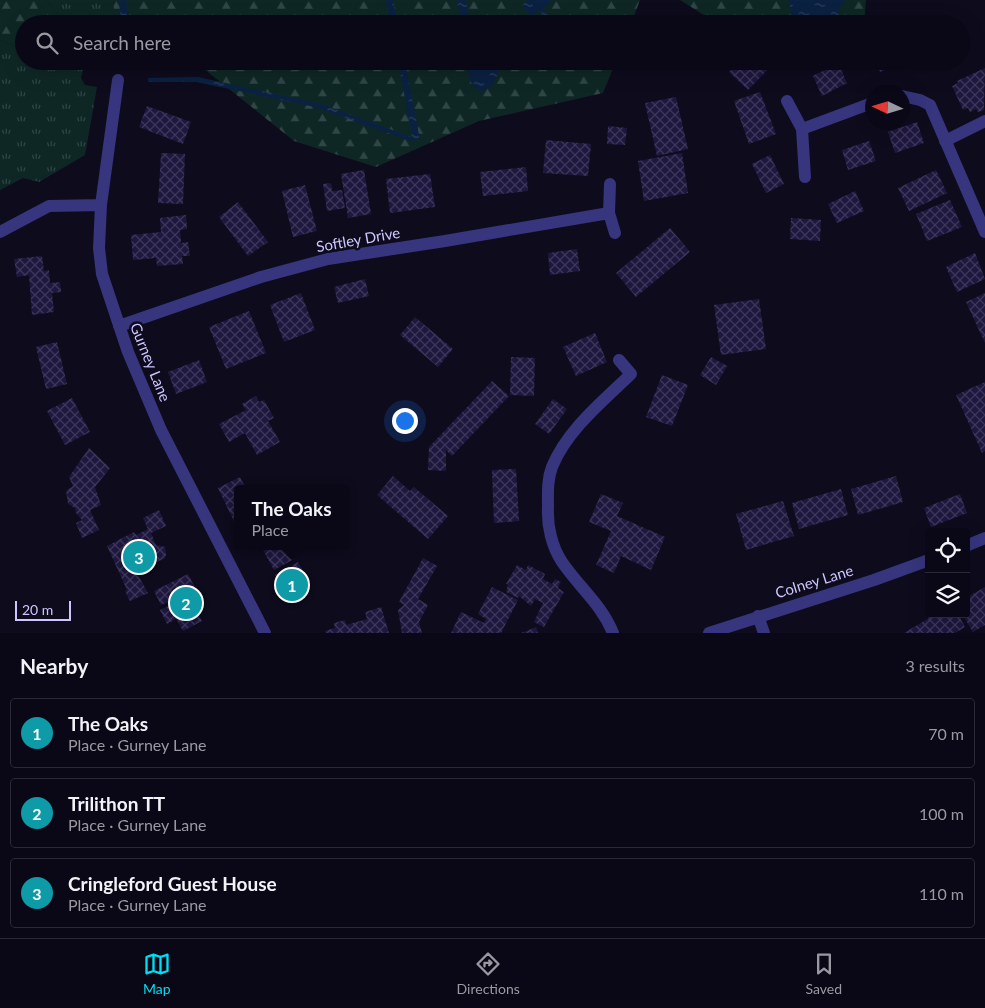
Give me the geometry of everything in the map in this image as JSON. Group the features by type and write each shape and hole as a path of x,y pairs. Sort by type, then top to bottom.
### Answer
{"street":[{"name":"Gurney Lane","path":"118,80 101,205 99,248 102,274 119,326 162,430 265,633"},
{"path":"910,97 930,105 985,232"},
{"path":"787,100 802,129 806,177"},
{"path":"802,129 865,106"},
{"path":"945,141 985,121"},
{"path":"610,184 609,213 615,233"},
{"path":"0,232 49,206 101,205"},
{"name":"Softley Drive","path":"119,326 261,277 328,258 445,241 609,213"},
{"path":"614,633 602,609 579,585 560,560 547,524 548,483 552,467 582,423 631,374 619,360"},
{"path":"970,544 985,538"},
{"name":"Colney Lane","path":"708,633 874,580 925,561"},
{"path":"758,616 764,633"}],"green space":[{"path":"0,0 46,0 59,15 15,15 15,46 0,40"},
{"path":"46,0 113,0 114,15 59,15"},
{"path":"113,0 640,0 634,15 114,15"},
{"path":"680,0 866,0 865,15 704,15"},
{"path":"0,40 15,46 15,70 83,70 81,78 85,85 97,87 85,155 39,182 23,178 0,190"},
{"path":"205,70 612,70 603,93 479,121 376,167 294,141"}],"water":[{"path":"119,0 126,0 127,15 120,15"},
{"path":"386,0 393,0 396,15 388,15"},
{"path":"457,0 466,0 468,15 460,15"},
{"path":"527,0 552,0 542,9 548,15 544,15 540,11 530,15 522,6"},
{"path":"789,0 845,0 838,10 839,15 791,14"},
{"path":"400,70 407,70 420,138 410,141 315,107 196,82 148,82 148,78 198,77 321,104 412,137"},
{"path":"468,70 500,70 492,86 482,91 474,87"}],"building":[{"path":"985,68 984,110 978,112 976,109 970,112 968,108 963,110 952,86 958,83 957,81"},
{"path":"731,70 767,70 748,90 729,72"},
{"path":"825,70 841,70 847,83 822,96 813,76"},
{"path":"760,92 776,134 749,144 734,101"},
{"path":"676,97 688,149 657,156 645,103"},
{"path":"147,106 191,122 183,144 139,127"},
{"path":"917,122 924,143 895,153 888,132 910,130 910,124"},
{"path":"608,126 627,128 625,145 607,144"},
{"path":"546,140 591,144 588,176 543,173"},
{"path":"869,141 876,161 848,170 842,150"},
{"path":"161,153 185,154 183,204 158,203"},
{"path":"682,153 688,193 644,201 638,161"},
{"path":"770,155 784,184 766,193 752,164"},
{"path":"526,167 528,191 483,196 480,172"},
{"path":"364,170 371,214 348,218 341,174"},
{"path":"936,170 947,193 909,211 898,188"},
{"path":"430,174 435,207 390,213 386,179"},
{"path":"331,183 332,191 342,190 345,208 327,211 323,184"},
{"path":"305,185 317,231 293,237 282,191"},
{"path":"855,191 864,211 837,223 828,204"},
{"path":"950,200 962,227 927,241 916,214"},
{"path":"238,202 268,242 248,256 219,217"},
{"path":"186,215 187,229 180,230 181,243 188,242 190,256 182,256 183,264 157,266 156,258 133,260 131,235 161,232 160,218"},
{"path":"791,218 821,220 820,241 790,239"},
{"path":"670,228 690,252 636,297 616,273"},
{"path":"577,249 580,271 550,275 548,253"},
{"path":"975,253 985,279 957,292 946,267"},
{"path":"42,256 44,271 49,270 50,283 60,282 61,292 52,293 54,312 32,315 29,275 17,277 14,259"},
{"path":"365,279 369,296 338,303 334,287"},
{"path":"301,293 315,330 284,342 270,305"},
{"path":"985,293 985,343 966,302"},
{"path":"759,299 766,349 721,355 714,305"},
{"path":"249,311 266,353 226,369 209,327"},
{"path":"415,317 453,349 438,367 400,335"},
{"path":"595,333 607,362 576,376 563,347"},
{"path":"57,342 67,384 46,389 36,347"},
{"path":"511,357 535,358 534,396 510,395"},
{"path":"711,357 727,366 716,385 700,375"},
{"path":"199,360 207,382 176,394 168,372"},
{"path":"662,375 688,385 672,426 646,417"},
{"path":"492,381 509,396 452,456 446,450 446,471 428,470 429,447"},
{"path":"985,382 985,451 982,453 956,395"},
{"path":"256,396 259,402 264,400 274,418 268,421 280,442 257,455 245,433 229,442 219,424 246,410 242,404"},
{"path":"72,398 90,432 65,445 47,411"},
{"path":"553,399 567,409 549,434 535,424"},
{"path":"89,448 110,468 95,487 101,505 90,510 99,530 82,538 76,523 82,520 76,513 75,508 68,504 66,491 73,486 69,477"},
{"path":"516,469 519,521 494,523 492,470"},
{"path":"393,476 410,491 414,487 448,516 428,539 377,495"},
{"path":"896,476 903,502 858,515 851,489"},
{"path":"240,477 244,485 234,485 234,522 218,488"},
{"path":"841,489 848,515 799,529 792,503"},
{"path":"601,494 623,503 617,516 665,537 651,570 621,556 614,573 596,565 611,531 589,522"},
{"path":"960,494 967,513 931,527 924,508"},
{"path":"783,501 794,536 746,550 736,514"},
{"path":"159,510 166,526 151,533 156,545 165,547 166,555 164,559 135,570 148,593 130,601 107,546 134,532 136,535 148,529 143,518"},
{"path":"263,550 289,550 294,559 274,570"},
{"path":"423,558 437,566 418,599 428,605 419,622 422,633 402,633 398,610 404,605 399,602"},
{"path":"298,562 304,573 298,576 309,594 291,604 275,575"},
{"path":"517,565 526,570 528,565 545,574 543,579 552,584 555,579 561,582 558,588 564,592 544,627 534,622 543,603 535,599 531,606 519,596 518,598 506,592 508,585 506,584"},
{"path":"188,574 204,605 195,609 202,621 183,631 176,619 167,624 160,610 170,605 168,602 161,605 154,591"},
{"path":"492,587 518,600 501,633 451,633 461,612 484,623 486,619 478,614"},
{"path":"985,587 985,625 973,632 964,618 970,618 970,596"},
{"path":"381,607 389,633 326,633 325,631 335,628 334,623 345,620 346,625 367,619 365,612"},
{"path":"929,618 960,618 965,627 955,633 904,633"},
{"path":"536,627 538,633 521,633 529,630"}],"place":[{"name":"Cringleford Guest House","path":"139,557"},
{"name":"The Oaks","path":"292,585"},
{"name":"Trilithon TT","path":"186,603"}]}
